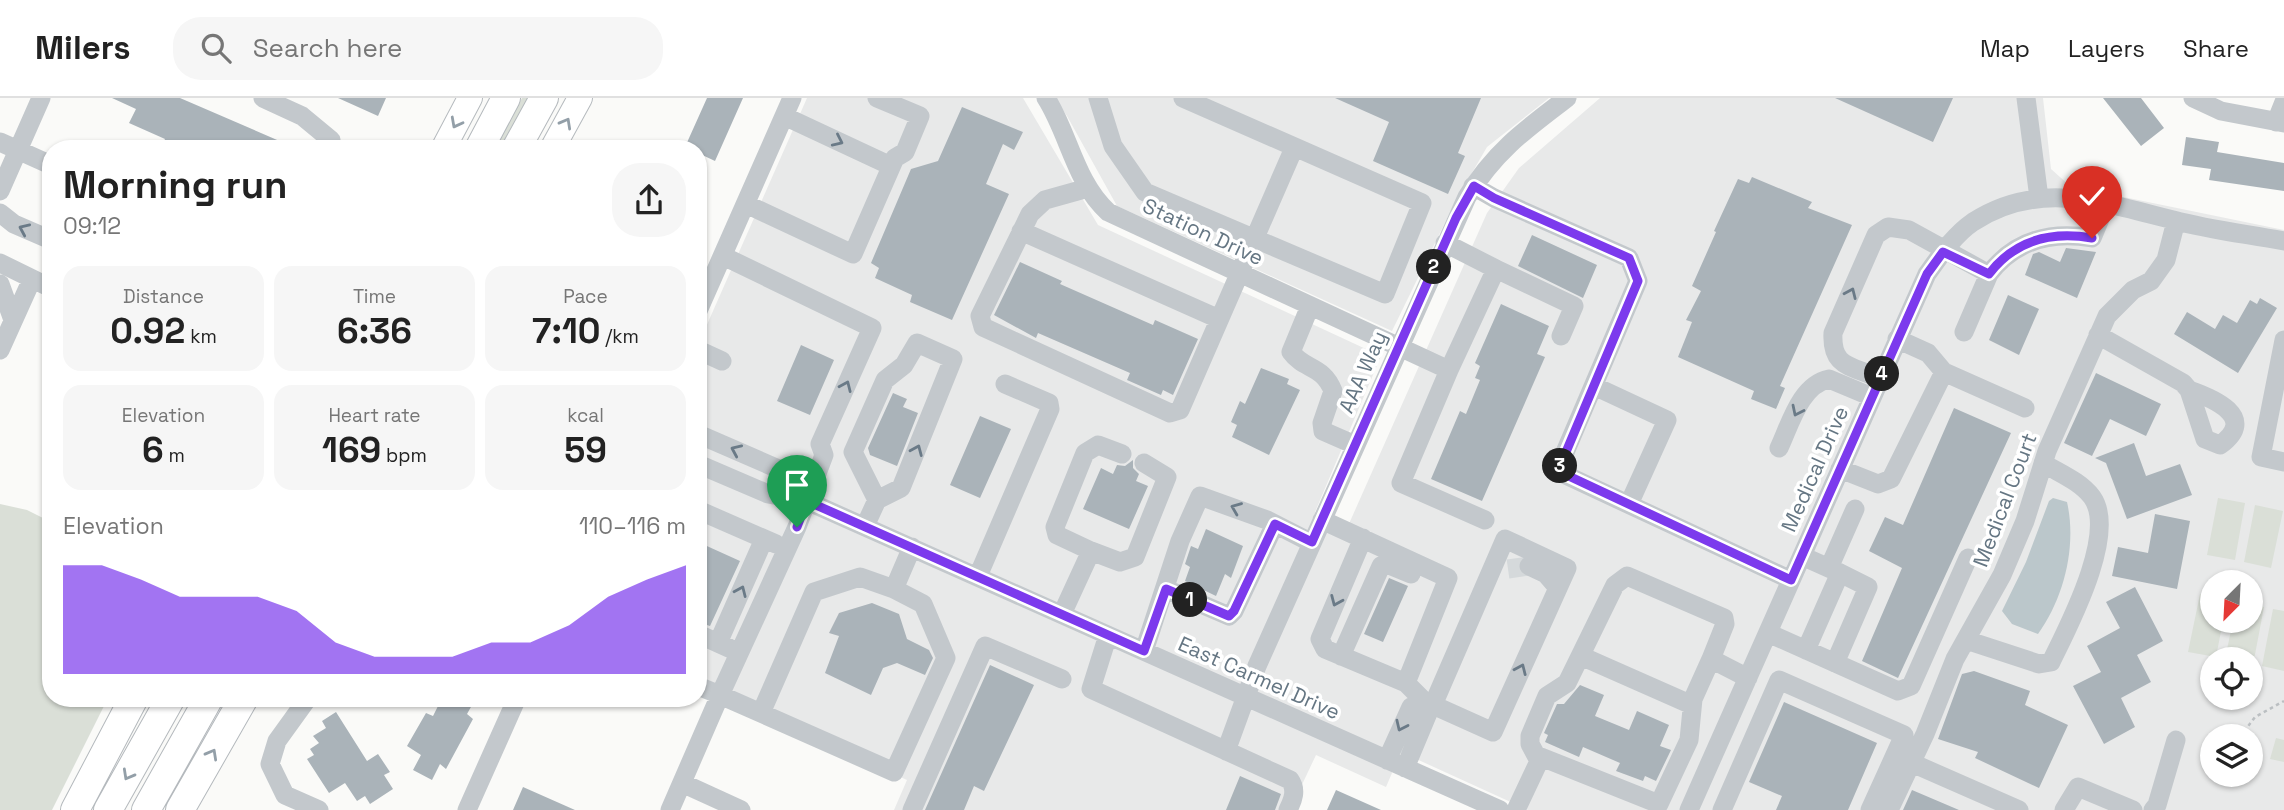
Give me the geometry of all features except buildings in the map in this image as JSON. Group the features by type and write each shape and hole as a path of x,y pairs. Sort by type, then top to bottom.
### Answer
{"highway":[{"path":"484,140 506,98"},
{"path":"521,140 544,98"},
{"path":"75,810 129,707"},
{"path":"108,810 166,707"},
{"path":"146,810 204,707"},
{"path":"180,810 239,707"}],"main road":[{"path":"448,140 470,98"},
{"path":"557,140 580,98"}],"street":[{"path":"0,191 9,146 41,98"},
{"path":"263,98 302,116 331,140"},
{"path":"746,204 853,254 891,166 895,158 905,152 920,116 877,98"},
{"name":"Station Drive","path":"1046,98 1056,114 1088,188 1100,205 1116,218 1450,370"},
{"path":"1098,98 1114,146 1146,192 1385,295 1422,203 1183,98"},
{"path":"2026,98 2039,198"},
{"path":"2193,98 2205,107 2280,122 2284,102"},
{"name":"AAA Way","path":"1226,751 1245,697 1312,542 1445,243 1474,186 1510,141 1564,99"},
{"path":"707,291 788,107 891,166"},
{"path":"9,146 42,161"},
{"path":"1088,188 1045,200 1030,214 980,316 983,327 1170,413 1181,410 1294,148"},
{"path":"1474,186 1494,198 1629,258 1638,281 1558,471 1791,580"},
{"name":"Medical Drive","path":"1691,806 1927,274 1943,252 1972,223 2005,206 2062,196 2106,202 2176,221 2284,241"},
{"path":"1964,332 1989,274 2013,251 2039,239 2065,233 2092,238 2106,202"},
{"path":"0,213 14,224 42,236"},
{"name":"Medical Court","path":"1889,810 1912,763 1940,692 2016,545 2043,463 2107,316 2119,302 2151,281 2166,260 2176,221"},
{"path":"1876,388 1839,362 1832,350 1833,333 1876,235 1888,227 1909,230 1943,252 1989,274"},
{"path":"1021,231 1219,319"},
{"path":"1445,243 1574,306 1561,336"},
{"path":"670,810 807,501 824,455 820,444 872,328 723,256"},
{"path":"0,263 42,284"},
{"path":"1485,520 1401,483 1496,269"},
{"path":"0,350 32,279"},
{"path":"0,284 13,320"},
{"path":"1310,306 1291,352 1296,359 1320,370 1329,379 1333,391 1322,423 1323,430 1355,445"},
{"path":"2098,335 2189,390"},
{"path":"1898,340 1928,353 1944,372 2025,408"},
{"path":"2284,340 2261,457 2284,462"},
{"path":"865,526 877,500 901,488 953,359 916,343 904,366 885,380 853,452 877,500"},
{"path":"707,354 722,361"},
{"path":"1840,469 1878,484 1891,480 1944,372"},
{"path":"1779,448 1806,392 1824,380 1876,388"},
{"path":"978,576 1050,409 1049,402 1005,384"},
{"path":"1594,386 1667,420 1629,504"},
{"name":"East Carmel Drive","path":"707,438 783,471 807,501"},
{"path":"1122,454 1098,445 1085,453 1055,527 1057,536 1120,562 1135,557 1167,477 1144,463"},
{"path":"1966,640 2039,664 2051,662 2086,590 2099,525 2093,499 2076,482 2043,463"},
{"name":"East Carmel Drive","path":"707,468 768,494 807,501 865,526 1500,810"},
{"path":"1144,651 1197,500 1205,495 1312,542"},
{"path":"1805,650 1855,509"},
{"path":"707,514 787,548"},
{"path":"1322,520 1448,578 1406,683"},
{"path":"1166,589 1229,616 1234,611 1271,522"},
{"path":"1363,538 1320,639 1325,649 1406,683 1429,703 1493,732 1567,568 1505,539 1455,653 1429,703 1428,713 1396,764"},
{"path":"718,643 764,539"},
{"path":"894,589 912,547"},
{"path":"1062,614 1091,551"},
{"path":"1802,556 1868,587 1835,663"},
{"path":"1768,633 1898,691 1911,686 1968,558"},
{"path":"1340,656 1381,566 1389,565 1445,588"},
{"path":"1529,566 1546,575 1558,588"},
{"path":"1455,653 1466,646 1495,584 1508,569"},
{"path":"1631,576 1724,618 1725,624 1692,705 1689,740 1661,807 1549,760 1538,759 1530,744 1530,736 1547,696 1567,683 1615,585 1631,576"},
{"path":"707,690 894,772 946,659 923,604 894,589 860,577 814,592 761,713"},
{"path":"1108,635 1091,689 1290,780 1294,785 1288,810"},
{"path":"707,638 739,653"},
{"path":"912,810 985,646 1062,679"},
{"path":"1581,656 1692,705"},
{"path":"1711,659 1748,678"},
{"path":"1722,810 1779,680 1904,735 1870,810"},
{"path":"302,707 277,741 270,764 285,795 319,810"},
{"path":"467,810 513,707"},
{"path":"2153,810 2157,805 2176,740"},
{"path":"1516,810 1538,759"},
{"path":"1912,763 1999,806 2019,810"},
{"path":"682,783 741,810"},
{"path":"2064,810 2078,787 2133,810"},
{"path":"1691,806 1712,810"}],"path":[{"path":"2250,724 2255,717 2284,701"}],"shaded area":[{"path":"522,98 534,98 511,140 499,140"},
{"path":"807,98 1023,98 1098,225 1381,356 1315,512 1348,526 1487,213 1519,168 1600,98 2043,98 2051,169 2070,186 2284,230 2284,810 1528,810 1401,752 1386,787 1316,755 1290,810 894,810 907,780 707,690 707,325"},
{"path":"1054,98 1549,98 1487,147 1455,202 1392,331 1117,206 1067,116"},
{"path":"2053,498 2067,502 2070,519 2069,554 2055,604 2038,634 2012,624 2002,611 2026,562 2049,501"},
{"path":"2218,498 2245,503 2235,560 2207,555"},
{"path":"0,504 27,510 42,518 42,707 104,707 52,810 0,810"},
{"path":"2255,505 2283,511 2271,568 2244,562"},
{"path":"2200,594 2200,634 2220,634 2218,647 2200,647 2200,654 2188,652"},
{"path":"2273,609 2284,611 2284,671 2263,666"},
{"path":"2230,634 2259,634 2256,647 2228,647"},
{"path":"2276,738 2284,740 2284,762 2270,759"}],"tunnel":[{"path":"1508,569 1529,566"}],"route":[{"path":"797,527 807,501 1144,651 1166,589 1229,616 1234,611 1275,524 1312,542 1456,218 1474,186 1494,198 1629,258 1638,281 1558,471 1791,580 1927,274 1943,252 1989,274 1998,262 2013,251 2039,239 2065,233 2092,238"}]}
